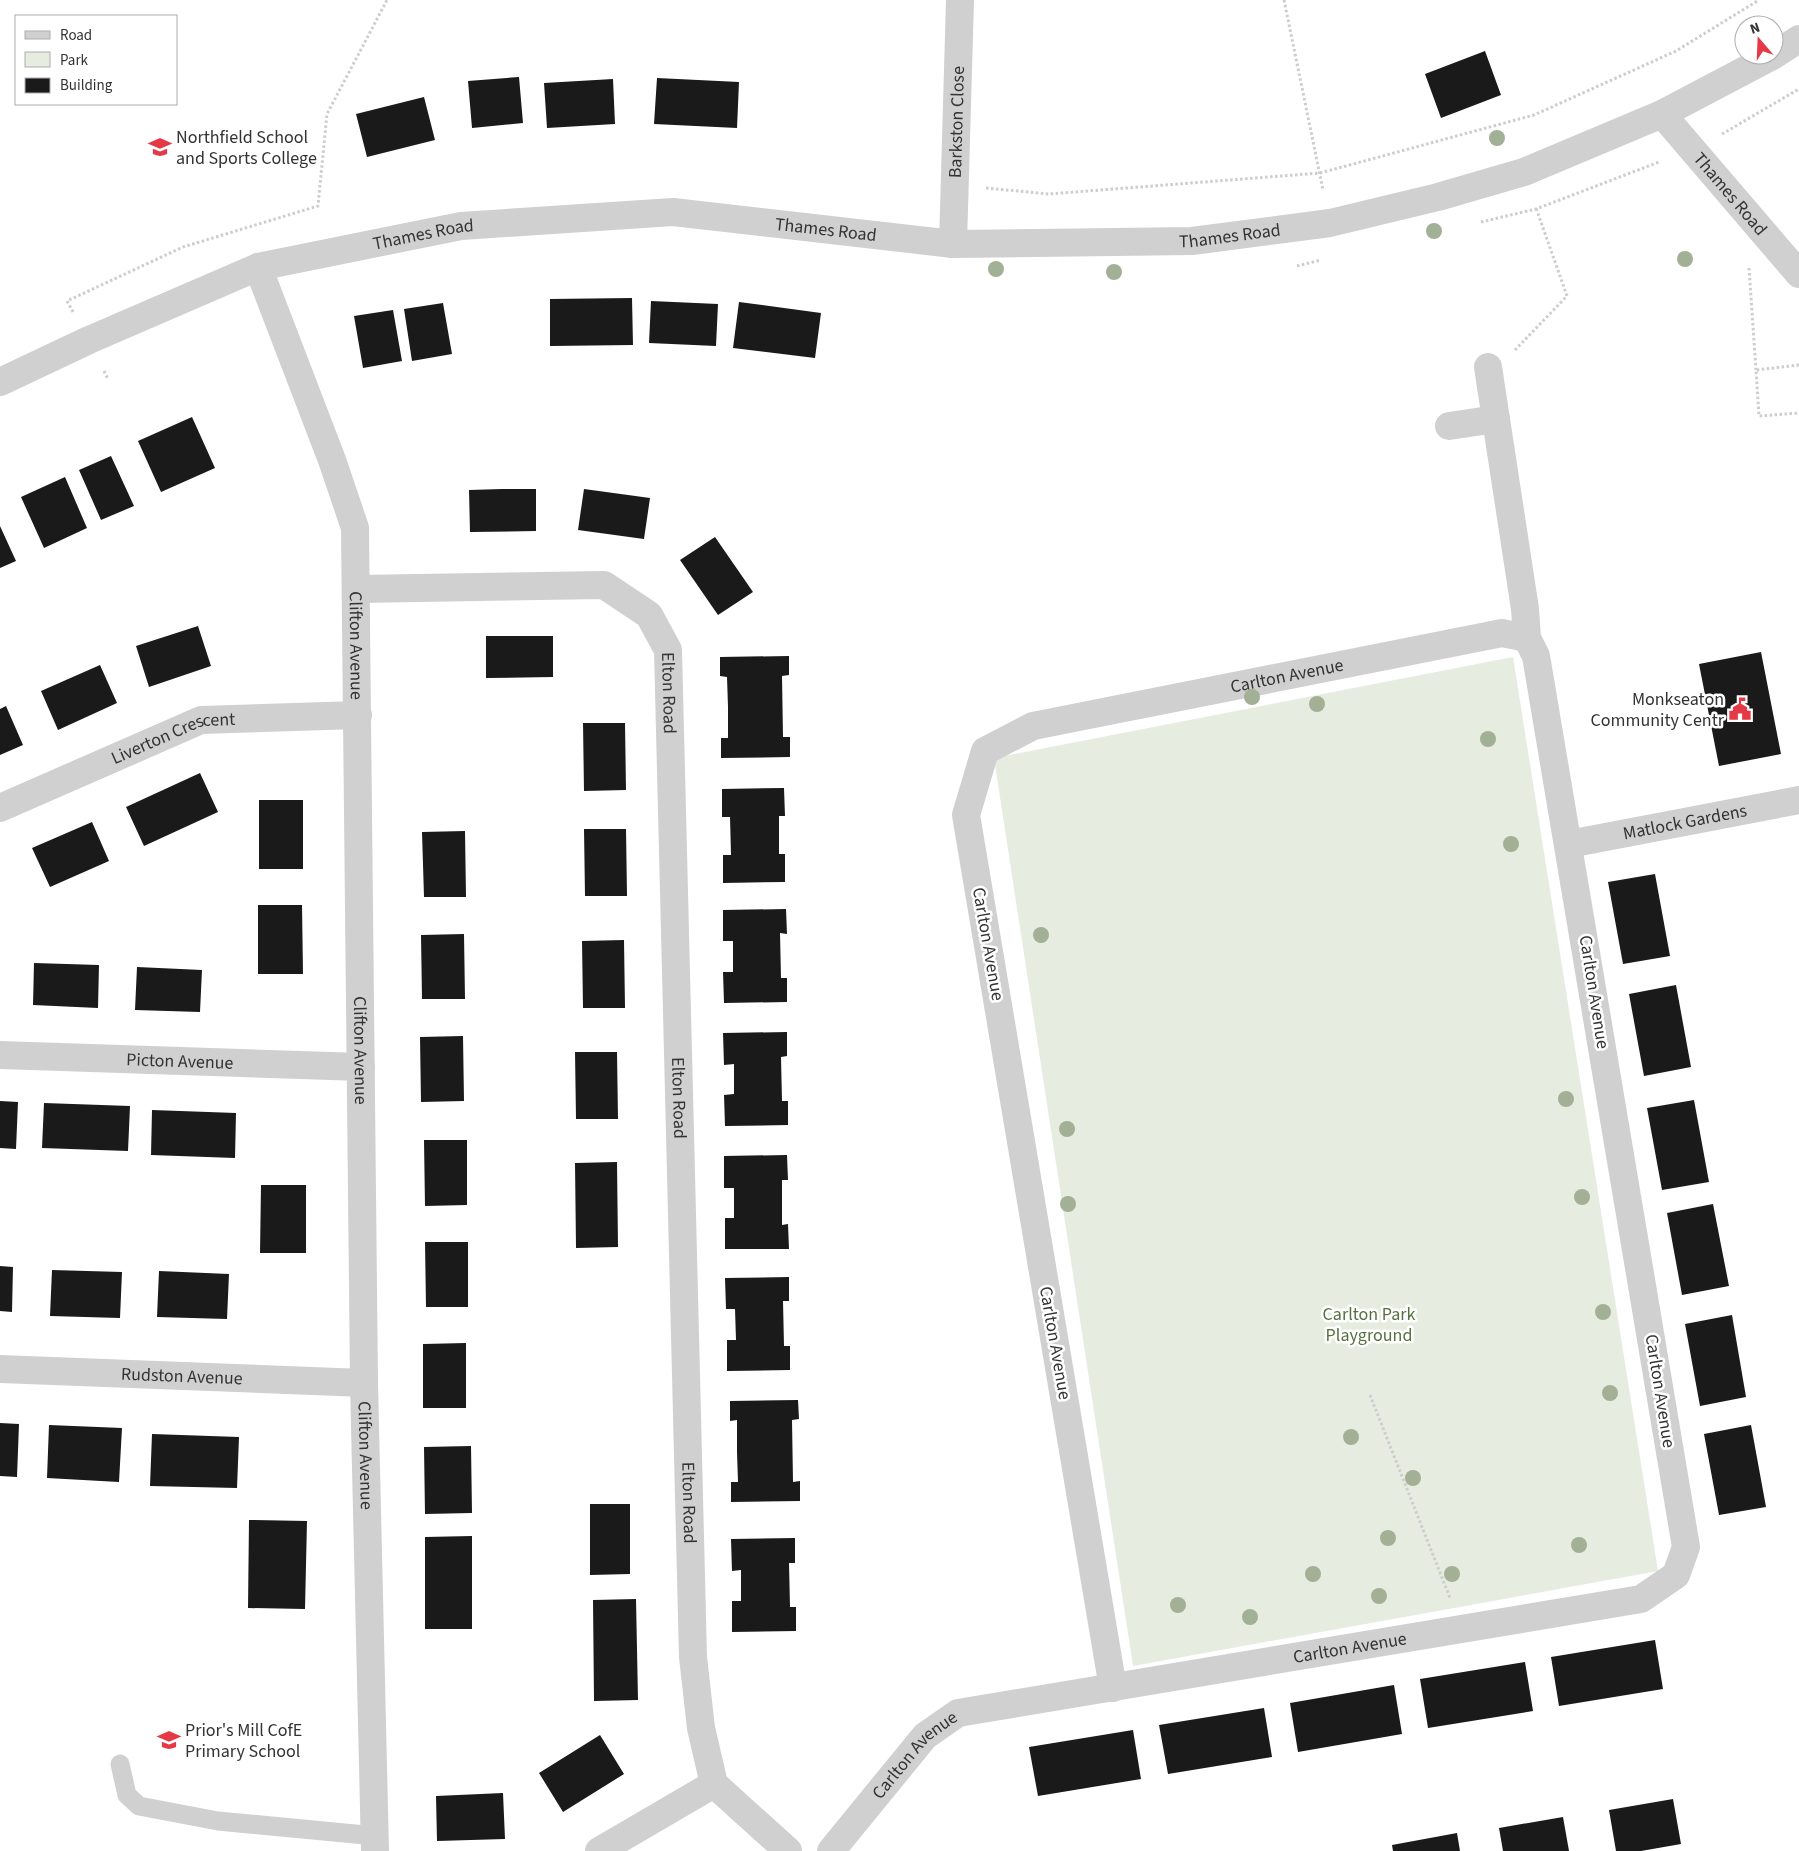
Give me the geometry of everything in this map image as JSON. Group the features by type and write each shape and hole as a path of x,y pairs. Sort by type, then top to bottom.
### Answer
{"street":[{"name":"Barkston Close","path":"953,244 960,0"},
{"name":"Thames Road","path":"0,382 89,340 258,268 462,226 673,212 953,244 1192,241 1330,223 1438,197 1524,172 1662,114 1774,56 1799,38"},
{"name":"Thames Road","path":"1662,114 1799,274"},
{"name":"Clifton Avenue","path":"258,268 332,460 355,528 364,1383 376,1843"},
{"name":"Carlton Avenue","path":"831,1851 925,1736 958,1713 1641,1599 1676,1575 1686,1547 1569,844 1536,656 1527,638 1525,609 1488,367"},
{"path":"1449,426 1496,419"},
{"name":"Elton Road","path":"357,589 604,585 649,615 668,650 693,1657 701,1728 714,1784"},
{"name":"Carlton Avenue","path":"1113,1688 966,815 985,751 1033,726 1502,633 1527,638"},
{"name":"Liverton Crescent","path":"0,808 201,720 358,715"},
{"name":"Matlock Gardens","path":"1569,844 1799,800"},
{"name":"Picton Avenue","path":"0,1055 361,1067"},
{"name":"Rudston Avenue","path":"0,1369 364,1383"},
{"path":"599,1851 714,1784 788,1851"}],"lane":[{"path":"120,1764 127,1795 139,1806 218,1821 376,1843"}],"path":[{"path":"108,379 68,301 183,247 318,206 327,114 387,0"},
{"path":"1284,0 1330,223"},
{"path":"955,185 1049,194 1320,172 1534,114 1676,50 1759,0"},
{"path":"1488,367 1504,361 1567,296 1524,172"},
{"path":"1767,236 1748,254 1759,416 1799,413"},
{"path":"1756,370 1799,365"},
{"path":"1370,1395 1462,1629"}],"green space":[{"name":"Carlton Park Playground","path":"1513,657 1658,1571 1133,1666 994,758"}],"building":[{"path":"1485,51 1501,95 1441,118 1425,74"},
{"path":"519,77 523,123 472,128 468,81"},
{"path":"657,78 739,82 737,128 654,124"},
{"path":"613,79 615,124 547,128 544,83"},
{"path":"424,97 435,140 367,157 356,114"},
{"path":"632,298 633,345 550,346 550,299"},
{"path":"651,301 718,304 716,346 649,343"},
{"path":"739,302 821,313 815,358 733,348"},
{"path":"443,303 452,354 412,361 404,309"},
{"path":"393,310 402,361 363,368 354,316"},
{"path":"192,417 215,468 161,492 138,441"},
{"path":"111,456 134,506 101,520 79,470"},
{"path":"65,477 87,528 44,548 21,497"},
{"path":"536,489 536,531 470,532 469,490"},
{"path":"584,489 650,498 644,539 578,530"},
{"path":"0,526 16,561 0,568"},
{"path":"715,537 753,592 718,615 680,560"},
{"path":"198,626 211,666 149,687 136,646"},
{"path":"486,636 553,636 553,677 486,678"},
{"name":"Monkseaton Community Centr","path":"1761,652 1781,754 1719,766 1699,664"},
{"path":"789,656 789,675 782,676 783,737 790,737 790,757 721,758 721,738 728,738 728,707 727,677 720,676 720,657"},
{"path":"100,665 117,703 58,730 41,691"},
{"path":"6,706 23,745 0,755 0,709"},
{"path":"583,723 625,723 626,790 584,791"},
{"path":"200,773 218,812 144,846 126,807"},
{"path":"784,788 785,816 779,816 779,854 785,854 785,882 723,883 723,855 731,855 730,817 722,817 722,789"},
{"path":"259,800 303,800 303,869 259,869"},
{"path":"92,822 109,861 50,887 32,848"},
{"path":"584,829 626,829 627,896 585,896"},
{"path":"465,831 466,897 424,897 422,832"},
{"path":"1655,874 1670,956 1623,964 1608,882"},
{"path":"258,905 302,905 303,974 258,974"},
{"path":"786,909 787,934 780,933 781,978 787,978 787,1002 724,1003 723,972 733,972 733,941 723,941 723,910"},
{"path":"464,934 465,999 422,999 421,935"},
{"path":"624,940 625,1008 583,1008 582,941"},
{"path":"34,963 99,965 98,1008 33,1005"},
{"path":"137,967 202,970 200,1012 135,1010"},
{"path":"1676,985 1691,1067 1644,1076 1629,994"},
{"path":"787,1032 787,1056 781,1057 782,1101 788,1101 788,1125 725,1126 724,1095 734,1094 734,1064 724,1065 723,1033"},
{"path":"463,1036 464,1101 421,1102 420,1037"},
{"path":"575,1052 617,1052 618,1119 576,1119"},
{"path":"1694,1100 1709,1182 1662,1190 1647,1108"},
{"path":"0,1101 18,1102 16,1149 0,1148"},
{"path":"44,1103 130,1106 128,1151 42,1148"},
{"path":"152,1110 236,1113 235,1158 151,1155"},
{"path":"424,1140 467,1140 467,1205 425,1206"},
{"path":"787,1155 788,1180 782,1180 782,1225 788,1224 789,1249 725,1249 725,1218 734,1218 734,1188 724,1188 724,1156"},
{"path":"617,1162 618,1247 576,1248 575,1163"},
{"path":"261,1185 306,1185 306,1253 260,1253"},
{"path":"1713,1204 1729,1286 1682,1295 1667,1213"},
{"path":"425,1242 468,1242 468,1307 426,1307"},
{"path":"0,1266 13,1267 12,1312 0,1311"},
{"path":"52,1270 122,1272 120,1318 50,1316"},
{"path":"159,1271 229,1274 227,1319 157,1317"},
{"path":"789,1277 789,1301 783,1301 784,1346 790,1346 790,1370 727,1371 727,1340 736,1340 735,1309 726,1309 725,1278"},
{"path":"1732,1315 1746,1397 1700,1406 1685,1324"},
{"path":"466,1343 466,1408 423,1408 423,1344"},
{"path":"798,1400 799,1419 792,1420 793,1482 800,1481 800,1501 731,1502 731,1482 738,1482 737,1420 730,1421 730,1401"},
{"path":"0,1423 19,1424 17,1477 0,1476"},
{"path":"49,1425 122,1428 119,1482 47,1478"},
{"path":"1751,1425 1766,1507 1719,1515 1704,1434"},
{"path":"152,1434 239,1437 237,1488 150,1486"},
{"path":"471,1446 472,1513 425,1514 424,1447"},
{"path":"590,1504 630,1504 630,1574 590,1575"},
{"path":"249,1520 307,1521 305,1609 248,1608"},
{"path":"472,1536 472,1629 425,1629 425,1537"},
{"path":"795,1538 795,1563 789,1563 790,1607 796,1607 796,1631 732,1632 732,1601 741,1601 741,1570 732,1571 731,1539"},
{"path":"636,1599 638,1700 594,1701 593,1600"},
{"path":"1655,1640 1663,1689 1559,1706 1551,1657"},
{"path":"1525,1662 1533,1711 1428,1728 1420,1679"},
{"path":"1394,1685 1402,1734 1298,1752 1290,1703"},
{"path":"1264,1708 1272,1757 1168,1774 1159,1725"},
{"path":"1133,1730 1141,1779 1038,1796 1029,1747"},
{"path":"600,1735 624,1774 563,1812 539,1773"},
{"path":"503,1793 505,1839 437,1841 436,1796"},
{"path":"1673,1799 1681,1844 1641,1851 1616,1851 1609,1810"},
{"path":"1563,1817 1569,1851 1503,1851 1499,1828"},
{"path":"1457,1833 1460,1851 1393,1851 1392,1845"}],"place":[{"name":"Northfield School and Sports College","path":"160,147"},
{"name":"Monkseaton Community Centr","path":"1740,709"},
{"name":"Prior's Mill CofE Primary School","path":"169,1740"}]}
